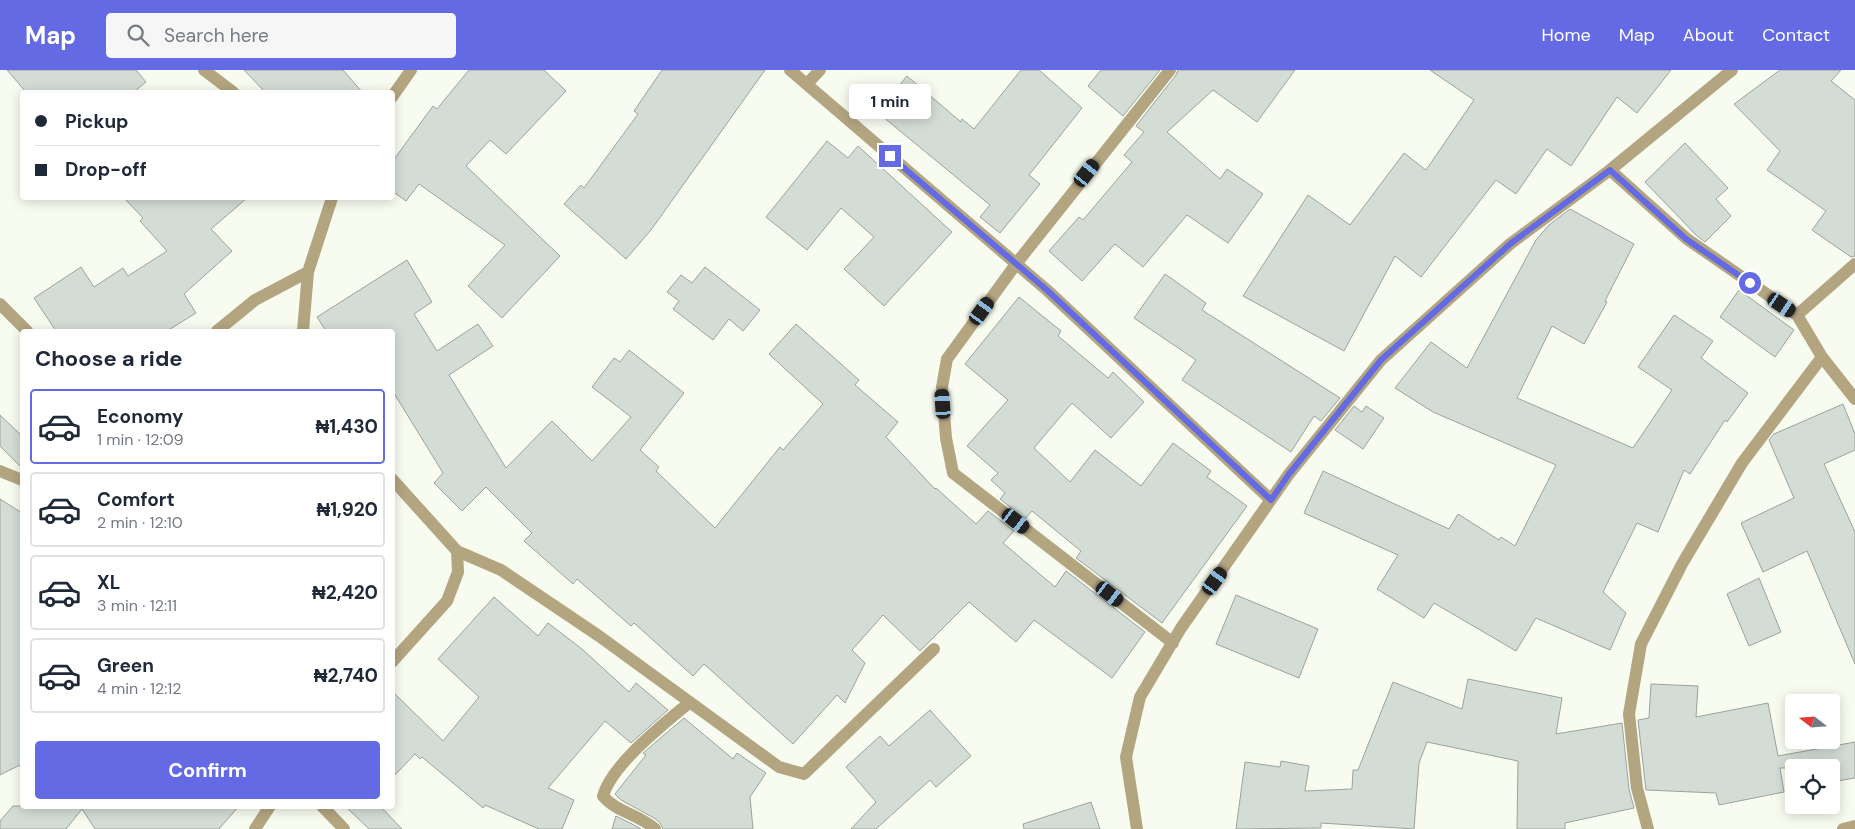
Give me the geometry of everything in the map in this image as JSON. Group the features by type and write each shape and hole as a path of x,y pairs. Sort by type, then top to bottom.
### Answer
{"street":[{"path":"204,70 230,90"},
{"path":"395,93 411,70"},
{"path":"790,70 1016,264 1131,367 1271,500"},
{"path":"807,84 820,70"},
{"path":"1170,70 1016,264 947,359 942,387 946,438 953,473 1173,643"},
{"path":"1137,829 1126,757 1140,697 1173,643 1289,474 1381,360 1510,244 1610,170 1732,70"},
{"path":"1610,170 1686,239 1798,316 1822,358 1855,399"},
{"path":"303,329 308,272 331,200"},
{"path":"1798,316 1855,264"},
{"path":"219,329 255,300 308,272"},
{"path":"0,304 25,329"},
{"path":"1648,829 1637,788 1629,714 1641,644 1682,564 1742,463 1822,358"},
{"path":"0,471 20,479"},
{"path":"395,482 457,550 500,570 599,636 779,767 804,774 934,649"},
{"path":"395,659 447,601 458,572 457,550"},
{"path":"655,829 647,822 609,803 603,796 606,784 644,742 690,702"},
{"path":"255,829 268,809"},
{"path":"325,809 344,829"},
{"path":"1843,829 1855,826"}],"building":[{"path":"7,70 136,70 146,82 136,90 24,90"},
{"path":"244,70 343,70 360,90 263,90"},
{"path":"469,70 544,70 566,91 506,154 490,140 466,166 560,256 502,318 468,286 505,245 419,184 406,201 395,193 395,158 433,106 437,109"},
{"path":"662,70 765,70 651,230 626,259 564,204 581,185 584,188 638,114 634,111"},
{"path":"1021,70 1039,70 1082,108 1029,175 1040,184 1000,233 980,217 990,205 877,112 907,76 961,122 962,119 974,129"},
{"path":"1101,70 1160,70 1123,116 1088,86"},
{"path":"1178,70 1295,70 1257,122 1213,90 1167,132 1220,179 1227,169 1263,194 1228,243 1187,215 1143,267 1115,244 1082,281 1049,251 1079,217 1083,220 1132,162 1124,155 1144,132 1136,126"},
{"path":"1430,70 1671,70 1637,113 1617,97 1571,166 1547,149 1516,194 1496,180 1421,277 1395,256 1344,351 1243,296 1308,195 1350,225 1404,153 1426,170 1474,100"},
{"path":"1780,70 1841,70 1831,81 1855,100 1855,256 1851,257 1812,230 1826,211 1767,170 1780,151 1734,104"},
{"path":"827,141 848,158 858,146 952,232 884,306 844,269 874,237 841,208 807,250 766,217"},
{"path":"1685,143 1728,188 1716,199 1731,216 1705,242 1645,182"},
{"path":"126,200 245,200 211,229 232,251 184,294 196,313 170,329 55,329 34,298 81,267 94,287 123,268 128,276 167,251 140,221 143,218"},
{"path":"1570,209 1634,244 1605,301 1607,302 1584,344 1552,326 1517,398 1633,448 1672,390 1638,367 1674,315 1713,341 1701,358 1748,393 1727,422 1725,420 1690,474 1684,470 1658,532 1637,523 1603,592 1626,613 1610,650 1536,618 1516,651 1434,603 1424,618 1377,589 1398,555 1304,513 1323,471 1449,529 1458,514 1499,540 1501,537 1515,546 1556,465 1433,412 1395,388 1431,342 1467,368 1536,240 1549,225"},
{"path":"407,260 432,302 414,314 437,351 478,324 493,346 449,375 506,468 552,421 592,461 631,417 592,387 614,358 620,362 629,350 684,393 640,450 659,467 656,471 715,528 780,447 783,450 823,404 769,354 796,324 859,380 855,385 898,422 886,437 935,489 976,524 988,511 1014,531 1003,543 1055,587 1066,571 1145,632 1112,678 1034,620 1016,642 969,602 920,651 883,615 852,650 865,663 845,703 837,695 793,744 704,664 693,676 634,623 631,626 577,579 573,584 524,541 532,533 486,487 462,511 434,483 443,473 395,395 395,329 325,329 317,317"},
{"path":"705,267 760,310 743,331 729,319 713,340 673,309 679,301 667,292 681,275 692,283"},
{"path":"1165,274 1206,303 1202,310 1340,398 1321,421 1314,416 1291,452 1182,380 1196,360 1134,318"},
{"path":"1739,290 1794,330 1775,357 1720,317"},
{"path":"1019,297 1061,331 1058,336 1108,378 1113,372 1144,402 1111,438 1072,403 1034,448 1070,482 1095,450 1141,486 1173,443 1211,471 1207,477 1247,506 1162,623 1076,558 1081,551 1032,511 1025,519 1000,499 1005,493 991,480 998,473 967,446 1008,400 965,364"},
{"path":"1843,404 1855,434 1855,450 1824,464 1855,532 1855,664 1807,551 1763,572 1741,523 1794,498 1769,440 1774,434"},
{"path":"1354,406 1362,412 1366,406 1384,418 1363,449 1335,430"},
{"path":"0,415 20,434 20,466 0,446"},
{"path":"0,499 20,512 20,765 0,775"},
{"path":"1759,578 1781,632 1749,646 1727,594"},
{"path":"1236,595 1318,629 1299,678 1216,644"},
{"path":"494,597 538,636 548,623 582,649 629,692 636,683 668,710 631,743 605,721 548,788 574,800 562,829 539,829 485,805 483,808 422,757 420,759 415,754 395,775 395,694 443,741 479,697 438,659"},
{"path":"1468,679 1562,698 1556,734 1622,723 1629,789 1634,808 1565,823 1565,829 1517,829 1518,761 1427,742 1419,763 1414,829 1321,823 1321,828 1236,829 1245,762 1280,767 1281,761 1309,766 1305,791 1352,789 1353,770 1358,770 1393,682 1462,709"},
{"path":"1651,684 1698,686 1696,717 1768,703 1778,756 1816,749 1840,749 1840,745 1855,742 1855,778 1840,780 1840,759 1785,759 1785,768 1780,768 1784,792 1719,805 1716,793 1646,790 1638,720 1649,718"},
{"path":"930,710 971,756 936,787 930,780 876,829 851,829 876,802 846,767 880,736 889,746"},
{"path":"684,718 733,759 737,753 766,773 750,797 753,829 663,829 654,818 621,800 615,794 646,755 643,753"},
{"path":"1091,802 1100,829 1024,829 1023,824"},
{"path":"13,806 20,806 20,809 82,809 66,829 0,829 0,821"},
{"path":"82,809 236,809 219,829 95,829"},
{"path":"348,809 383,809 402,829 369,829"},
{"path":"616,816 632,824 641,829 612,829"}],"route":[{"path":"890,156 1048,291 1271,500 1289,474 1381,360 1510,244 1610,170 1686,239 1750,283"}]}
